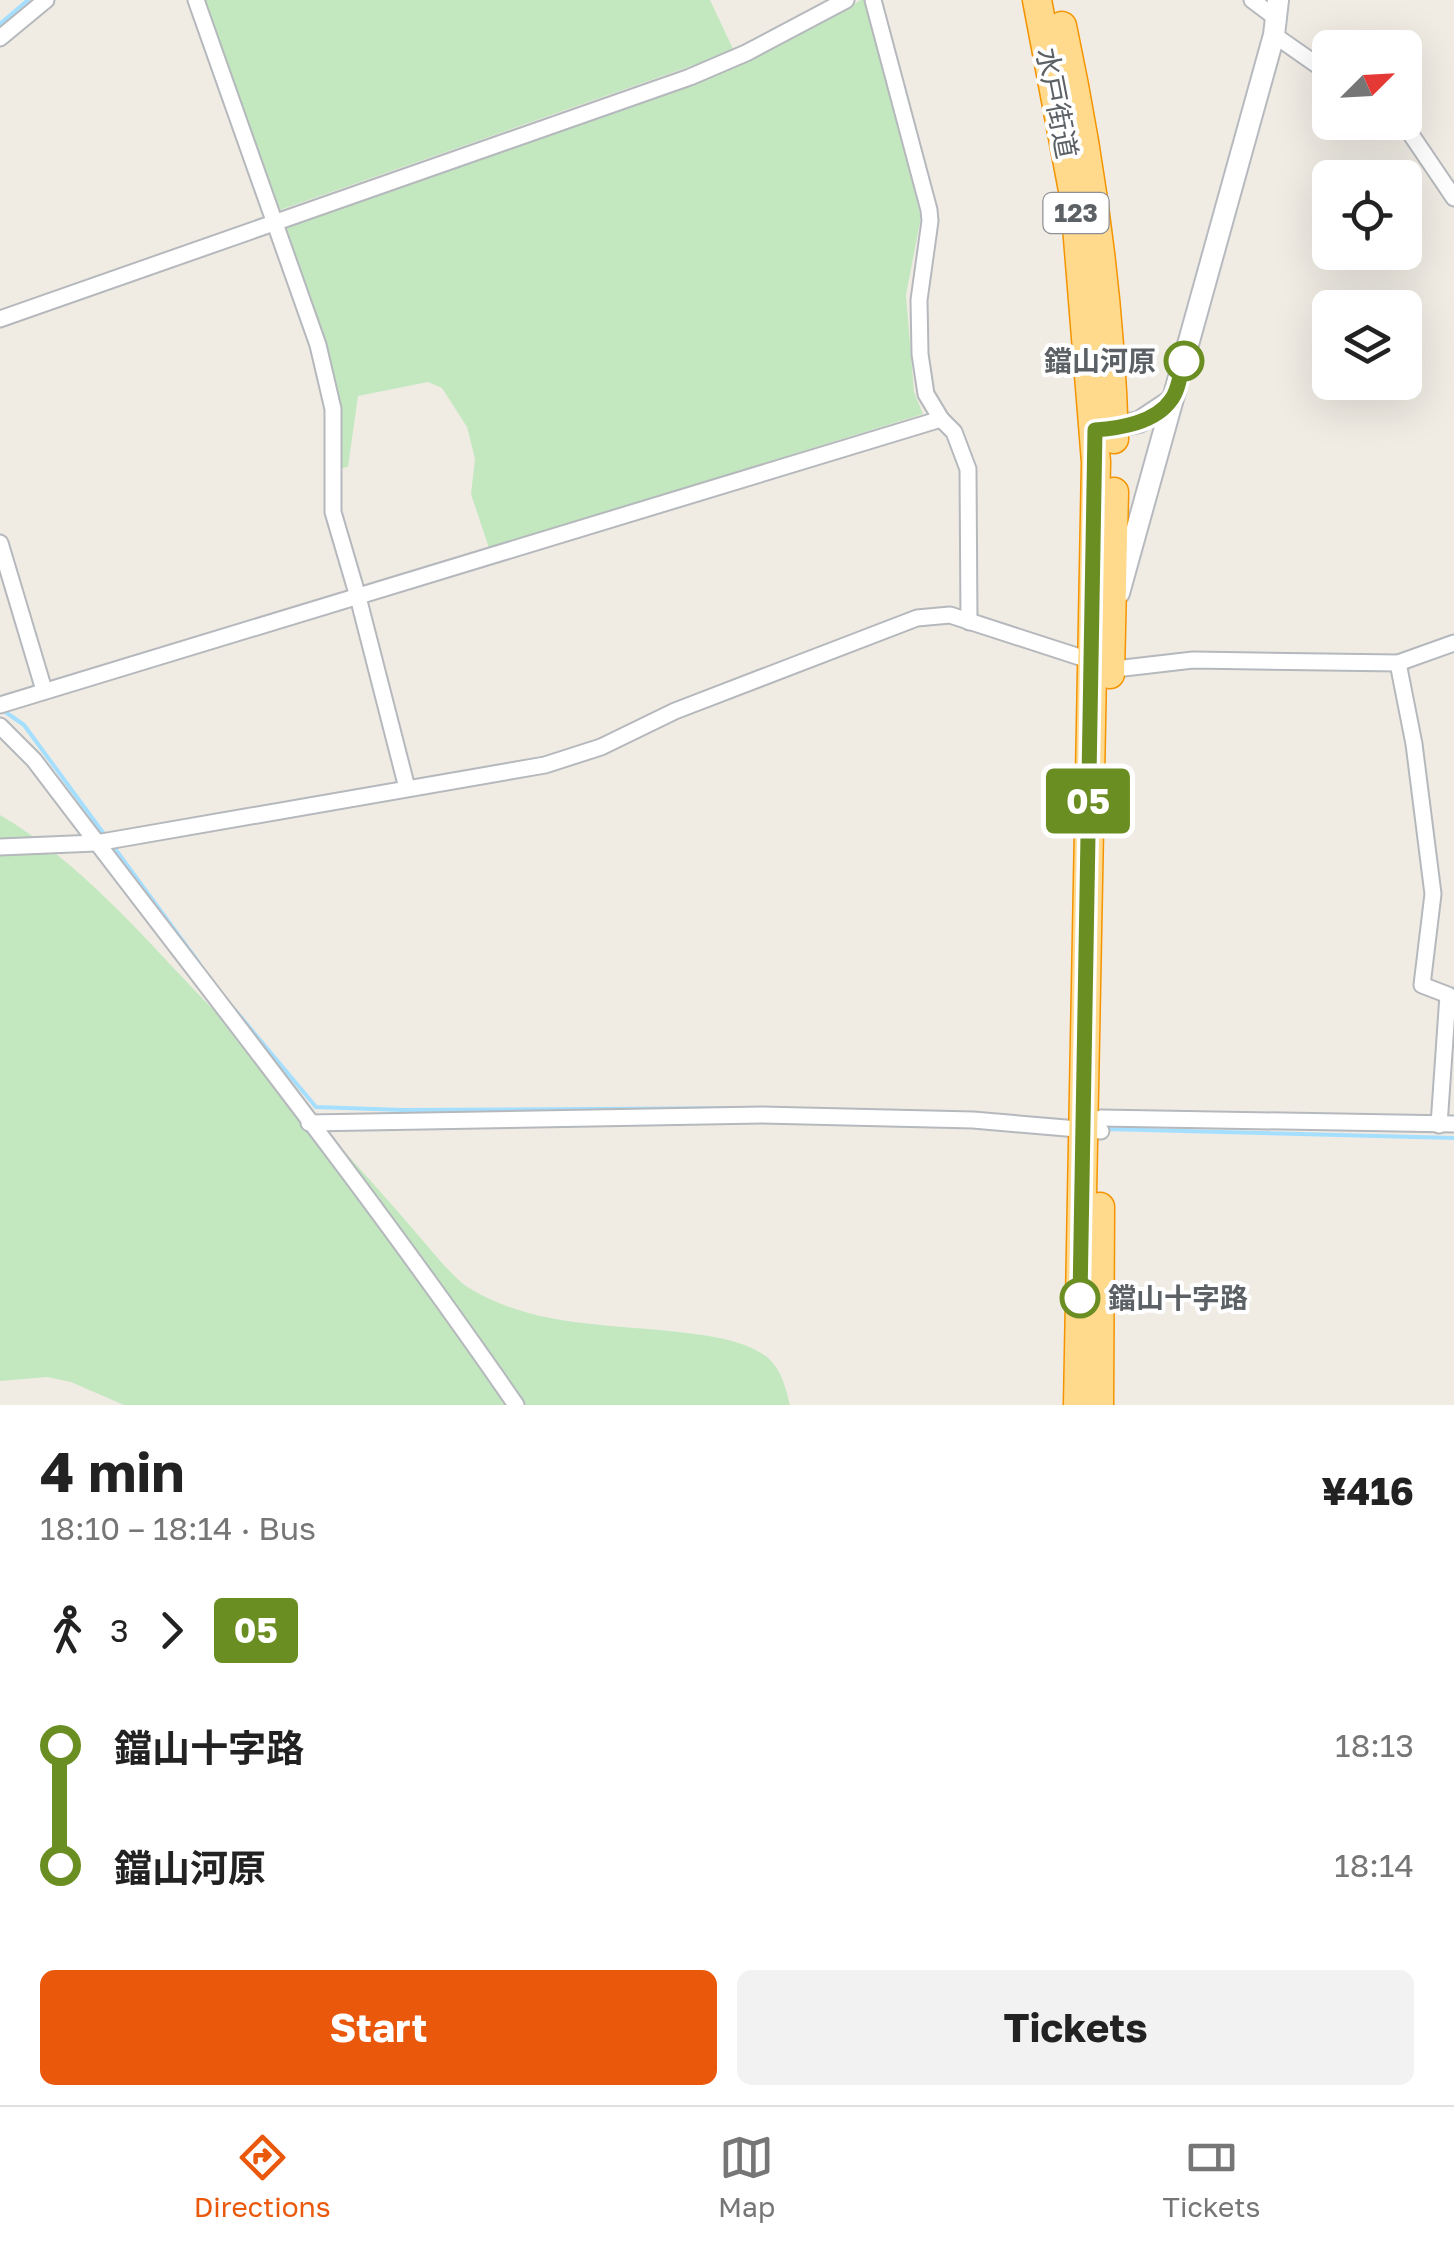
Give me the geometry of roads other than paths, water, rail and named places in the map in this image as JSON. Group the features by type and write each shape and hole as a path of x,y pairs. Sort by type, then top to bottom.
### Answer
{"highway":[{"name":"水戸街道","path":"1036,0 1075,201 1104,429 1114,610 1101,662"},
{"name":"水戸街道","path":"1056,0 1081,116 1106,314 1095,1126 1099,1405"},
{"name":"水戸街道","path":"1078,1405 1095,1126"}],"street":[{"path":"0,38 46,0"},
{"path":"196,0 318,345 333,409 333,512 407,788"},
{"path":"0,319 690,77 746,53 846,0"},
{"path":"873,0 929,210 919,300 920,354 926,394 954,432 968,469 968,622"},
{"path":"1252,0 1276,18 1312,55"},
{"path":"1114,610 1276,18"},
{"path":"1414,140 1454,198"},
{"path":"1104,429 1149,417 1174,398"},
{"path":"0,705 941,419"},
{"path":"0,542 44,690"},
{"path":"0,848 96,843 545,764 600,747 675,711 917,618 950,615 1101,662 1137,668 1193,660 1398,663 1454,643"},
{"path":"309,1122 762,1116 1095,1126 1446,1124 1448,995 1422,986 1434,894 1414,744 1398,663"},
{"path":"0,726 34,760 450,1308 516,1405"}],"waterway":[{"path":"0,24 28,0"},
{"path":"4,711 24,725 104,834"},
{"path":"113,846 199,963"},
{"path":"235,1010 316,1107 750,1108"},
{"path":"1104,1129 1454,1138"}],"place":[{"name":"鐺山河原","path":"1184,361"},
{"name":"鐺山十字路","path":"1080,1298"}]}
